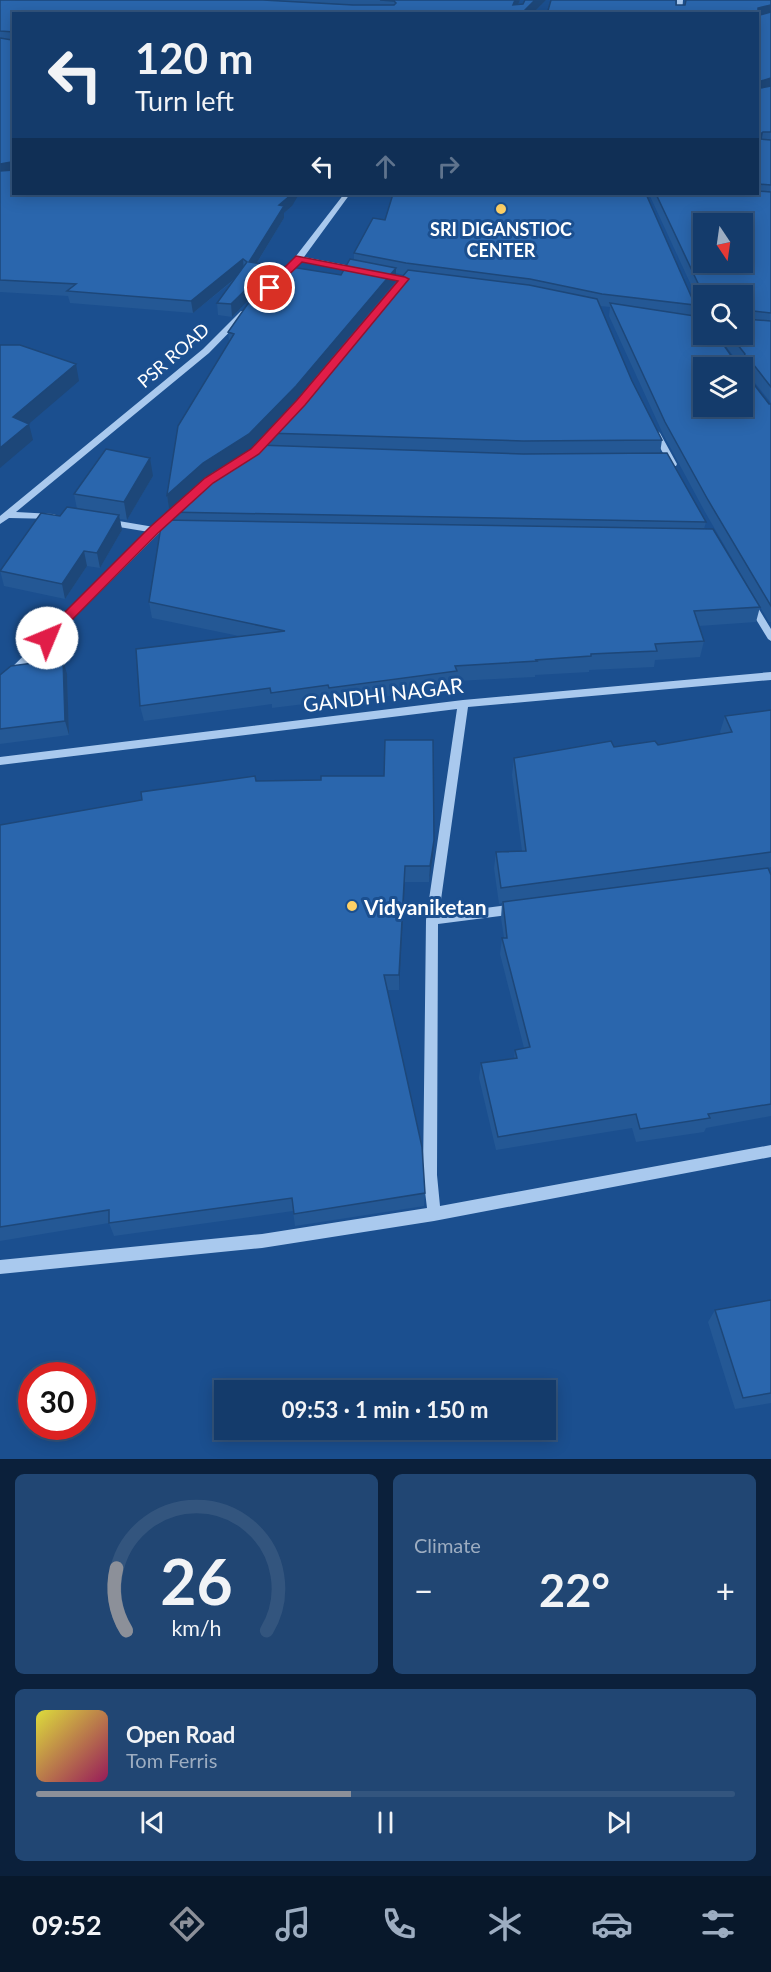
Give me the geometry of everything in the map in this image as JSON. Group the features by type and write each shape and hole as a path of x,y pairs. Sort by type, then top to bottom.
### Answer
{"street":[{"path":"277,280 299,258 346,195"},
{"path":"299,258 370,272"},
{"path":"687,290 693,304"},
{"name":"PSR ROAD","path":"4,518 206,351 255,302"},
{"path":"689,321 693,322"},
{"path":"649,420 676,470"},
{"path":"659,460 670,460"},
{"path":"0,685 154,530 186,502"},
{"path":"4,518 61,517"},
{"path":"93,519 154,530 190,531"},
{"path":"747,598 771,637"},
{"name":"GANDHI NAGAR","path":"0,761 463,704 771,676"},
{"path":"434,1214 430,1175 432,920 463,704"},
{"path":"432,920 526,907"},
{"path":"0,1267 262,1241 434,1214 771,1151"}],"building":[{"path":"0,0 263,0 394,5 396,3 394,1 380,0 515,0 513,5 523,4 525,0 535,0 523,12 12,12 12,32 0,31"},
{"path":"551,0 676,0 676,5 685,5 686,0 771,0 771,5 758,8 758,12 548,12"},
{"path":"771,12 771,78 759,82 759,14"},
{"path":"0,38 12,40 12,163 0,164"},
{"path":"759,84 761,88 771,86 771,132 763,132 759,135"},
{"path":"759,138 771,140 771,185 759,184"},
{"path":"12,170 12,195 291,195 279,205 284,206 249,262 271,265 231,304 217,303 247,262 243,259 191,301 67,291 76,284 0,280 0,171"},
{"path":"759,191 771,192 771,313 753,311 753,285 699,285 693,273 753,273 753,213 693,213 693,273 656,195 759,195"},
{"path":"393,195 646,195 693,305 602,294 530,279 406,263 354,253 373,218 385,220"},
{"path":"350,259 396,268 296,386 249,434 203,463 167,495 178,426 234,334 228,332 247,305 285,266 341,275"},
{"path":"408,270 529,285 597,299 632,381 662,440 523,441 266,433 305,392"},
{"path":"610,303 693,316 693,345 724,345 732,357 693,357 693,417 753,417 753,383 771,404 771,606 665,422"},
{"path":"753,320 771,321 771,387 753,364 753,357 744,357 745,354 738,345 753,345"},
{"path":"0,345 20,345 76,364 13,417 29,424 0,448"},
{"path":"257,445 523,454 667,453 706,522 167,512 212,472"},
{"path":"106,449 150,458 124,502 74,494"},
{"path":"67,507 119,515 97,553 84,551 62,584 0,571 41,513 60,516"},
{"path":"162,520 713,529 760,607 694,611 704,641 655,644 657,651 591,654 591,656 537,661 455,666 457,671 329,688 328,685 271,693 270,688 140,706 136,649 285,631 149,602"},
{"path":"63,659 65,721 0,729 0,675 11,666"},
{"path":"771,710 771,852 501,888 496,852 526,851 514,758 611,741 614,747 655,741 658,745 732,732 725,716"},
{"path":"385,740 433,740 434,840 430,866 405,866 399,975 384,975 422,1147 425,1193 294,1214 292,1198 109,1223 109,1210 0,1227 0,825 142,800 141,792 255,776 256,781 321,780 321,776 384,776"},
{"path":"768,868 771,875 771,1104 708,1114 710,1118 640,1129 636,1114 498,1137 481,1063 517,1058 515,1050 530,1047 502,938 507,938 503,902"},
{"path":"771,1300 771,1393 743,1398 715,1310"}],"place":[{"name":"SRI DIGANSTIOC CENTER","path":"501,209"},
{"name":"Vidyaniketan","path":"352,906"}],"route":[{"path":"47,638 154,530 209,481 255,452 301,403 405,279 299,258 270,288"}]}
